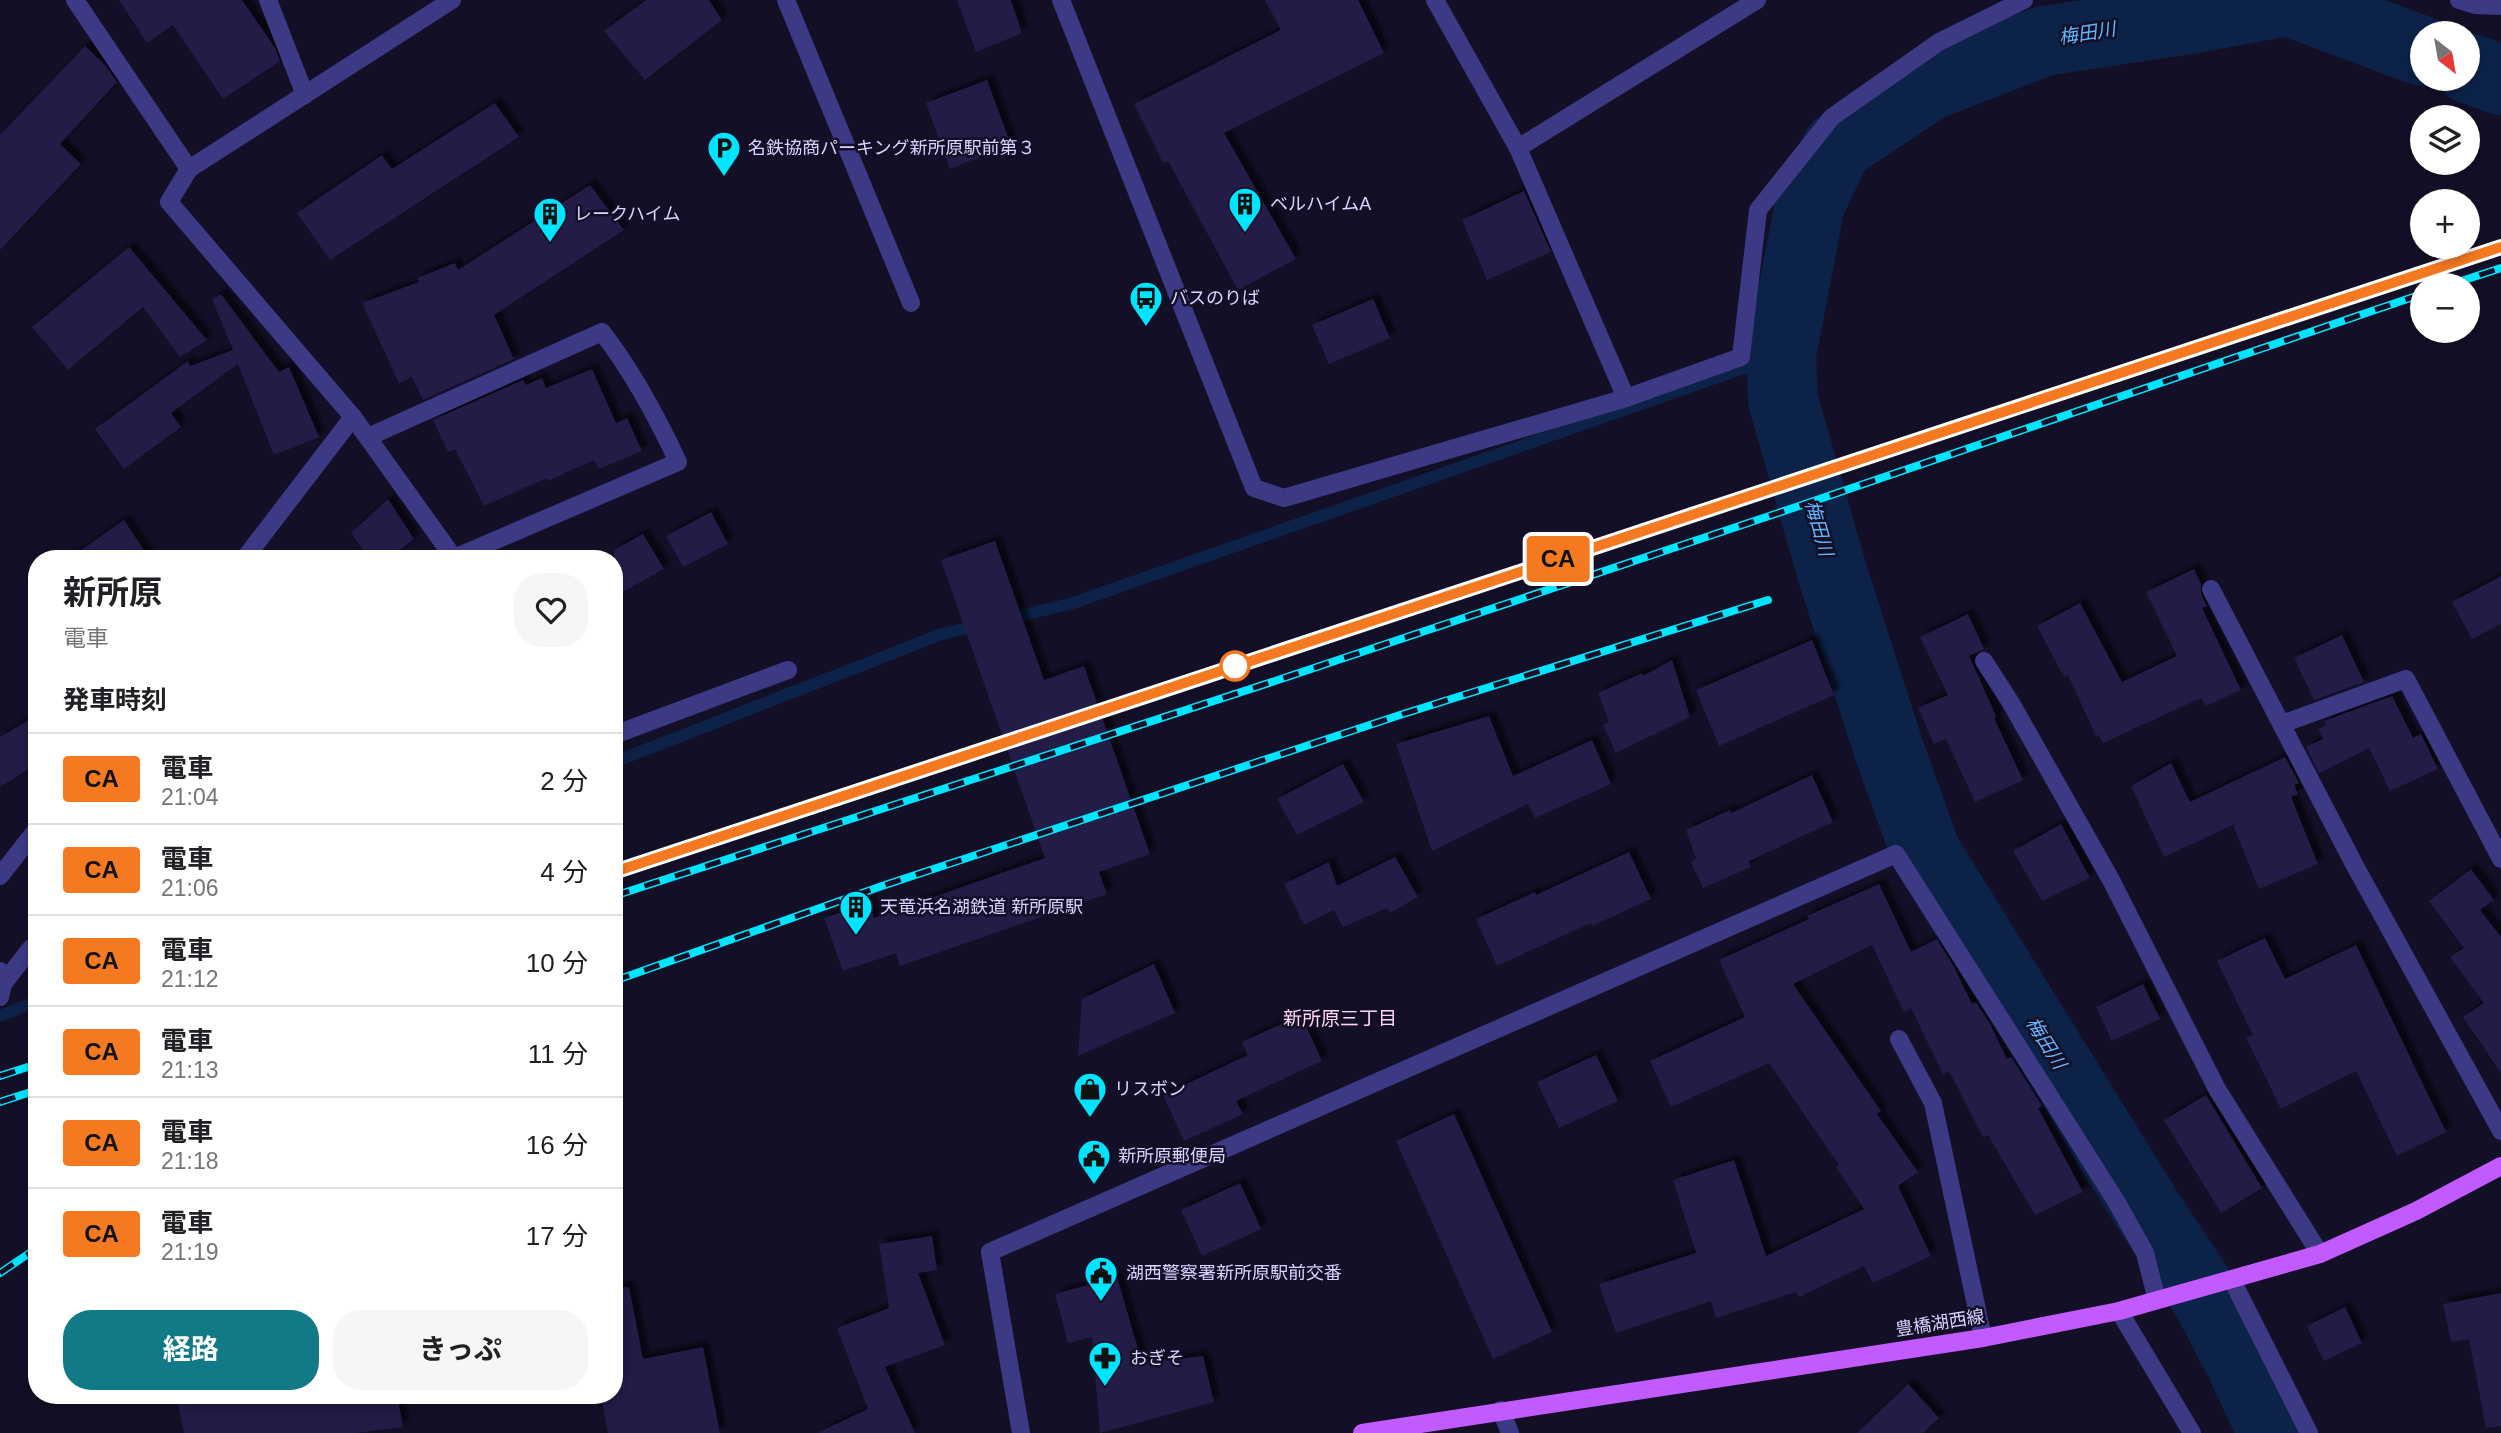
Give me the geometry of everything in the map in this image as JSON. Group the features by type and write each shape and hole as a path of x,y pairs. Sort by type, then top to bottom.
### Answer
{"main road":[{"name":"豊橋湖西線","path":"1362,1433 1983,1338 2119,1311 2320,1254 2416,1211 2501,1167"}],"street":[{"path":"75,0 189,169"},
{"path":"268,0 306,95"},
{"path":"448,550 353,417 169,202 189,169 452,0"},
{"path":"786,0 911,303"},
{"path":"1061,0 1254,488 1284,498 1626,398 1741,356 1758,210 1832,117 1938,42 2024,0"},
{"path":"1436,0 1517,148 1626,398"},
{"path":"1517,148 1757,0"},
{"path":"2459,0 2475,5 2501,6"},
{"path":"368,437 602,332 618,353 666,435 678,461 472,550"},
{"path":"251,550 353,417"},
{"path":"2211,589 2354,863 2501,1131"},
{"path":"1984,661 2011,703 2111,880 2217,1089 2320,1254"},
{"path":"623,732 788,670"},
{"path":"2282,724 2406,679 2501,859"},
{"path":"0,876 28,840"},
{"path":"1021,1433 990,1252 1896,854 2116,1201 2145,1253 2163,1298"},
{"path":"1,985 28,952"},
{"path":"1899,1039 1933,1103 1983,1338"},
{"path":"2227,1281 2309,1433"},
{"path":"2119,1311 2192,1433"},
{"path":"1501,1410 1510,1433"}],"building":[{"path":"119,0 242,0 275,48 280,61 223,99 173,25 147,43"},
{"path":"646,0 709,0 722,20 645,80 604,31"},
{"path":"957,0 1011,0 1022,33 976,52"},
{"path":"1265,0 1358,0 1384,53 1224,133 1296,259 1238,290 1168,161 1163,163 1134,104 1281,30"},
{"path":"85,46 105,65 117,82 60,144 81,164 0,250 0,135"},
{"path":"987,80 1011,145 950,169 926,103"},
{"path":"495,103 519,137 330,260 297,213 382,155 392,169"},
{"path":"590,185 624,230 494,315 514,359 423,400 412,377 399,383 362,303 419,282 417,278 455,263 458,270"},
{"path":"1524,191 1551,252 1487,280 1462,220"},
{"path":"129,247 207,340 180,357 143,307 68,370 32,327"},
{"path":"221,294 279,372 289,367 319,437 274,455 238,364 171,413 181,427 124,469 95,429 188,361 190,366 233,350 212,299"},
{"path":"1373,299 1390,338 1329,364 1312,325"},
{"path":"592,369 616,423 627,418 642,451 599,469 594,460 484,506 455,449 448,452 433,420 523,380 526,385 542,378 546,388"},
{"path":"388,499 414,539 400,550 363,550 351,533"},
{"path":"711,512 728,544 683,567 666,536"},
{"path":"124,520 144,550 81,550"},
{"path":"643,534 664,569 623,592 623,550 614,550"},
{"path":"995,541 1044,680 1084,666 1150,854 1099,872 1107,894 900,966 896,953 843,971 824,918 869,902 874,918 1045,858 941,560"},
{"path":"2194,569 2207,606 2202,608 2241,690 2206,706 2201,698 2103,743 2099,735 2096,736 2068,675 2064,677 2037,626 2080,603 2122,682 2177,656 2146,592"},
{"path":"2501,576 2501,624 2472,639 2452,602"},
{"path":"1968,614 1984,649 1969,656 2023,780 1975,802 1946,739 1934,744 1918,708 1948,695 1920,637"},
{"path":"2342,635 2364,682 2314,700 2294,658"},
{"path":"1812,640 1834,695 1719,746 1696,690"},
{"path":"1672,660 1690,717 1616,753 1603,725 1609,722 1598,693 1642,673 1643,676"},
{"path":"2392,696 2413,738 2421,734 2438,769 2390,791 2369,748 2319,773 2306,747 2323,739 2318,729 2326,725 2324,721"},
{"path":"1489,716 1513,776 1592,740 1611,784 1535,818 1528,804 1432,851 1396,744"},
{"path":"28,720 28,770 0,787 0,737"},
{"path":"2285,757 2299,783 2294,785 2298,794 2291,797 2318,864 2259,889 2233,825 2164,857 2131,786 2171,763 2190,802"},
{"path":"1343,764 1364,802 1297,835 1277,799"},
{"path":"1812,775 1833,822 1749,861 1751,867 1703,888 1691,862 1696,858 1686,830 1730,810 1731,813"},
{"path":"2061,824 2090,878 2042,901 2013,851"},
{"path":"1629,852 1651,899 1497,966 1476,919"},
{"path":"1395,857 1418,897 1390,913 1387,908 1343,927 1334,910 1304,925 1284,884 1329,862 1337,886"},
{"path":"2471,869 2494,900 2480,910 2501,937 2501,1073 2463,1017 2484,1003 2450,957 2464,948 2429,901"},
{"path":"1879,884 1911,952 1937,939 1972,1004 1976,1002 2007,1059 2011,1057 2042,1106 2038,1108 2083,1192 2035,1215 1988,1135 1983,1137 1949,1071 1943,1074 1911,1008 1904,1012 1872,945 1793,984 1881,1111 1877,1114 1918,1172 1898,1186 1931,1256 1873,1283 1864,1266 1799,1297 1796,1292 1716,1318 1711,1301 1616,1333 1599,1284 1696,1253 1673,1180 1734,1160 1766,1256 1864,1209 1836,1167 1839,1165 1769,1063 1671,1107 1650,1061 1745,1017 1719,960"},
{"path":"2265,938 2285,979 2356,945 2446,1132 2397,1156 2356,1071 2281,1109 2246,1038 2253,1035 2217,961"},
{"path":"1154,964 1175,1013 1078,1056 1082,999"},
{"path":"2143,984 2160,1019 2112,1041 2096,1007"},
{"path":"1301,1015 1322,1061 1236,1101 1243,1114 1184,1141 1163,1095 1248,1055 1242,1042"},
{"path":"1596,1055 1618,1101 1559,1128 1537,1082"},
{"path":"2206,1095 2262,1188 2221,1213 2164,1120"},
{"path":"1454,1114 1552,1332 1493,1359 1396,1141"},
{"path":"1240,1183 1261,1229 1202,1256 1181,1210"},
{"path":"932,1236 937,1270 918,1273 945,1345 885,1367 915,1433 817,1433 868,1409 837,1328 889,1308 879,1244"},
{"path":"1117,1277 1142,1363 1203,1356 1214,1402 1100,1433 1092,1337 1068,1343 1055,1294"},
{"path":"623,1287 629,1287 643,1359 703,1347 720,1433 608,1433 603,1404 623,1404"},
{"path":"2501,1293 2501,1426 2486,1428 2469,1339 2451,1342 2443,1304"},
{"path":"2345,1307 2362,1343 2324,1361 2307,1326"},
{"path":"1908,1384 1939,1418 1923,1433 1857,1433"},
{"path":"178,1404 399,1404 403,1427 355,1433 184,1433"}],"waterway":[{"name":"梅田川","path":"2273,1433 2208,1301 2147,1209 1926,853 1889,750 1832,572 1783,400 1781,355 1810,204 1837,147 1930,85 2044,41 2288,1 2410,47"},
{"name":"梅田川","path":"2480,72 2501,80"},
{"path":"1005,619 1070,604 1781,355"},
{"path":"623,758 942,634 981,625"},
{"path":"0,1016 28,1005"}],"railway":[{"path":"623,869 2501,247"},
{"path":"2480,275 2501,268"},
{"path":"623,893 1275,681 2410,298"},
{"path":"623,978 882,886 1403,714 1768,600"},
{"path":"0,1076 28,1067"},
{"path":"0,1102 28,1093"},
{"path":"0,1273 28,1254"}],"train":[{"name":"CA","path":"623,869 2501,247"}],"place":[{"name":"名鉄協商パーキング新所原駅前第３","path":"724,178"},
{"name":"ベルハイムA","path":"1245,234"},
{"name":"レークハイム","path":"550,244"},
{"name":"バスのりば","path":"1146,328"},
{"name":"天竜浜名湖鉄道 新所原駅","path":"856,937"},
{"name":"リスボン","path":"1090,1119"},
{"name":"新所原郵便局","path":"1094,1186"},
{"name":"湖西警察署新所原駅前交番","path":"1101,1303"},
{"name":"おぎそ","path":"1105,1388"}],"district":[{"name":"新所原三丁目","path":"1340,1018"}]}
